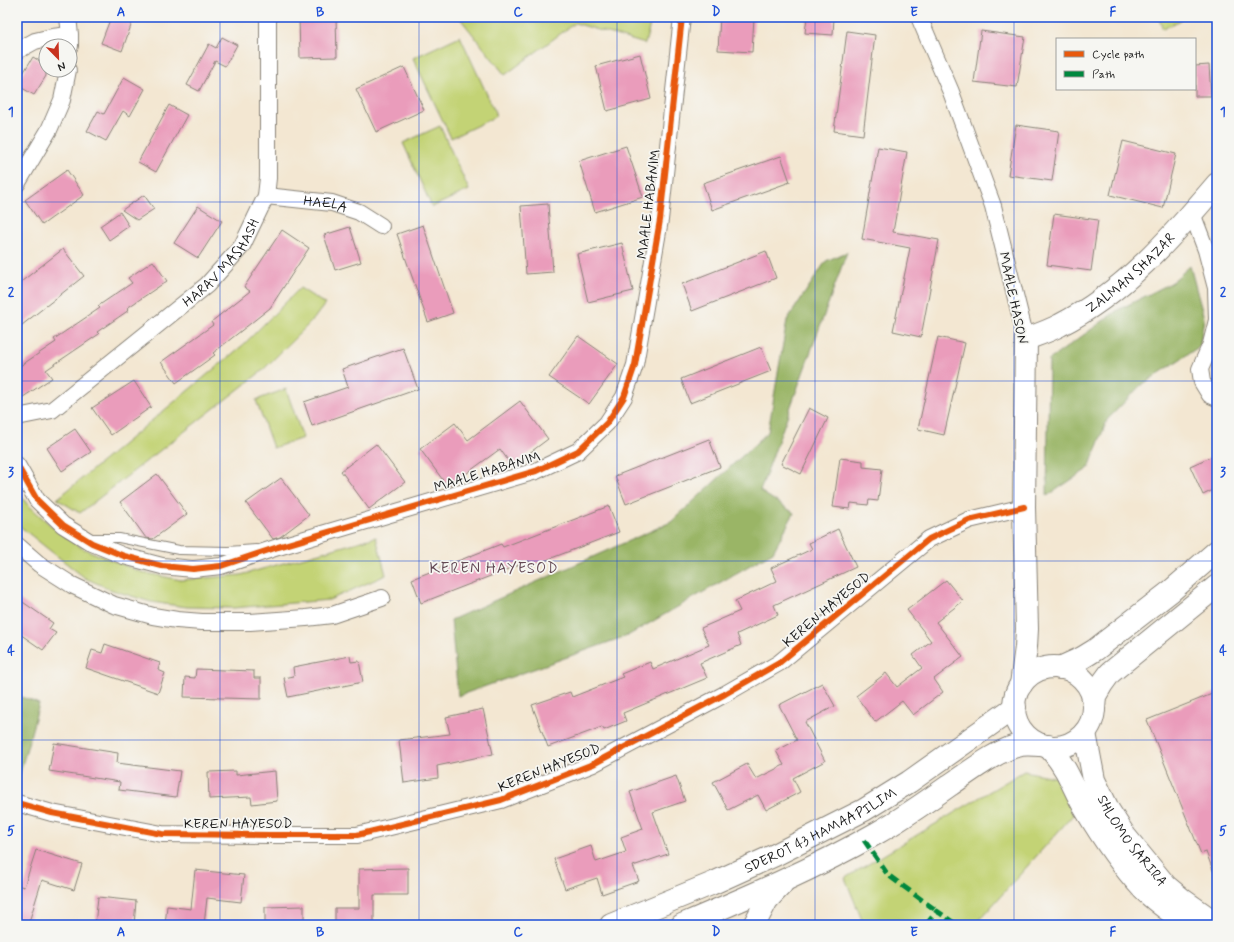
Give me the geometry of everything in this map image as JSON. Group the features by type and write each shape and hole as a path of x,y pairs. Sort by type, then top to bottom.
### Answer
{"main road":[{"name":"ZALMAN SHAZAR","path":"1026,339 1059,326 1120,286 1161,247 1217,184"},
{"name":"MAALE HASON","path":"1021,685 1026,647 1027,619 1024,507 1026,339"},
{"path":"1217,552 1171,591 1095,650 1082,658 1056,667 1040,670 1029,676 1021,685 1016,696 1016,717 1020,726 1033,741 1045,746 1058,746 1077,740 1085,733 1091,723 1094,713 1095,696 1110,673 1217,586"},
{"name":"MAALE HASON","path":"1027,619 1034,640 1056,667"},
{"path":"1056,667 1072,671 1082,678 1090,688 1094,700 1094,713"},
{"name":"SDEROT 43 HAMAAPILIM","path":"611,925 729,876 815,836 864,810 909,782 1015,707"},
{"name":"SHLOMO SARIRA","path":"1085,733 1094,780 1109,811 1125,836 1166,886 1217,924"},
{"name":"SDEROT 43 HAMAAPILIM","path":"682,925 724,917 786,879 878,833 924,804 979,765 1009,748 1021,745 1045,746"},
{"name":"SHLOMO SARIRA","path":"1045,746 1066,771 1085,808 1109,846 1124,866 1148,893 1189,925"},
{"path":"724,917 722,896 729,876"},
{"path":"754,925 767,900 786,879"}],"street":[{"path":"68,17 70,38"},
{"name":"HARAV MASHASH","path":"17,418 52,410 207,285 242,246 266,196 268,178 268,17"},
{"name":"MAALE HABANIM","path":"17,466 36,500 63,525 92,543 124,556 162,566 193,569 221,566 278,547 536,471 578,451 607,423 624,397 635,365 660,220 682,17"},
{"name":"MAALE HASON","path":"919,17 951,92 993,206 1026,339"},
{"path":"45,38 52,36 61,38"},
{"path":"17,50 38,40"},
{"path":"17,184 52,124 62,100 66,78"},
{"name":"HAELA","path":"266,196 332,203 360,212 381,226"},
{"path":"1192,213 1206,250 1216,288 1217,320 1211,344 1200,369 1202,382 1210,395 1217,398"},
{"name":"KEREN HAYESOD","path":"17,803 52,813 162,834 357,835 501,800 593,764 725,694 779,663 929,539 969,520 1024,507"},
{"path":"17,545 38,564 79,588 114,605 153,616 177,620 202,622 250,622 306,618 332,614 382,598"}],"green space":[{"path":"459,17 652,17 645,44 575,23 505,75"},
{"path":"1158,17 1187,17 1163,29"},
{"path":"460,36 497,116 451,138 413,58"},
{"path":"440,126 469,190 432,207 403,143"},
{"path":"847,252 760,491 794,513 773,552 629,635 458,696 451,620 671,522 768,432 787,320 826,261"},
{"path":"1190,266 1204,318 1200,346 1140,386 1107,420 1089,468 1047,496 1049,360 1118,310 1171,283"},
{"path":"300,288 325,304 313,320 262,371 80,513 57,499 243,345"},
{"path":"286,389 303,438 273,448 256,400"},
{"path":"17,489 27,504 56,530 82,548 141,572 181,580 241,575 376,537 386,575 329,600 233,608 187,607 151,602 112,590 85,578 17,524"},
{"path":"17,695 39,704 17,784"},
{"path":"1024,771 1063,779 1073,815 975,925 864,925 845,878"}],"building":[{"path":"111,17 134,17 122,51 101,43"},
{"path":"299,17 336,17 337,57 300,58"},
{"path":"720,17 754,17 752,52 718,50"},
{"path":"807,17 834,17 833,35 805,33"},
{"path":"847,31 875,35 863,135 834,131"},
{"path":"981,31 1025,37 1017,87 974,82"},
{"path":"222,37 237,45 225,66 215,61 199,91 187,85 209,44 216,48"},
{"path":"640,54 651,99 607,111 596,66"},
{"path":"33,57 38,60 38,78 45,78 34,95 17,85"},
{"path":"1209,65 1211,96 1195,96 1196,66"},
{"path":"404,67 424,110 376,132 356,89"},
{"path":"124,77 145,89 130,116 123,111 106,141 87,131 98,111 104,114"},
{"path":"169,105 187,115 156,172 138,162"},
{"path":"1016,125 1059,131 1052,181 1008,175"},
{"path":"1123,141 1176,154 1163,208 1110,195"},
{"path":"626,146 643,197 595,212 579,161"},
{"path":"878,147 907,152 893,232 939,240 921,337 893,331 910,248 862,239"},
{"path":"781,156 790,182 712,210 703,183"},
{"path":"67,170 84,195 42,225 25,200"},
{"path":"144,195 154,209 137,220 122,210"},
{"path":"548,204 553,272 526,274 521,206"},
{"path":"198,206 222,221 198,258 174,243"},
{"path":"120,212 129,226 109,240 100,226"},
{"path":"1054,214 1098,220 1091,271 1047,265"},
{"path":"423,225 453,313 428,322 397,234"},
{"path":"350,227 361,262 335,270 324,235"},
{"path":"282,230 309,248 270,308 213,353 215,355 176,383 161,362 213,325 211,322 250,291 244,287"},
{"path":"622,243 633,291 588,302 577,254"},
{"path":"63,249 84,276 17,329 17,285"},
{"path":"766,251 776,278 692,311 682,284"},
{"path":"153,261 167,281 127,308 129,310 97,332 99,334 46,370 52,378 17,401 17,368 56,342 54,339 100,308 98,306 132,283 128,278"},
{"path":"578,336 618,364 589,404 549,377"},
{"path":"938,337 965,343 944,435 918,429"},
{"path":"761,347 771,371 690,403 681,379"},
{"path":"403,348 418,389 312,426 304,402 348,387 342,369"},
{"path":"134,381 151,407 111,435 92,408"},
{"path":"520,401 548,439 512,466 500,449 448,487 420,449 455,423 468,440"},
{"path":"809,408 828,418 801,474 781,464"},
{"path":"75,429 91,452 62,471 47,448"},
{"path":"709,439 720,467 626,504 615,476"},
{"path":"376,444 405,482 369,509 341,471"},
{"path":"1213,456 1217,465 1217,488 1203,495 1190,466"},
{"path":"840,458 863,461 863,467 882,469 878,501 869,500 868,505 851,503 850,509 833,507"},
{"path":"157,474 187,514 153,539 146,538 120,502"},
{"path":"281,478 309,515 280,537 273,539 246,503"},
{"path":"609,506 619,532 531,566 529,561 421,603 412,579 501,544 503,547"},
{"path":"838,529 856,567 774,605 778,615 737,634 741,645 700,663 707,678 623,713 626,721 604,730 602,727 548,747 532,705 570,692 572,697 623,677 621,674 650,662 653,669 709,645 701,628 740,611 735,601 777,581 771,568 812,549 809,543"},
{"path":"946,580 963,601 936,622 963,657 934,679 943,692 913,715 902,701 875,722 856,696 886,673 897,687 922,668 913,655 931,641 907,610"},
{"path":"17,598 53,623 49,629 56,633 43,650 17,632"},
{"path":"105,644 160,663 158,670 165,673 158,693 86,668 92,650 102,653"},
{"path":"350,656 351,662 359,661 363,682 288,697 284,678 294,676 293,667"},
{"path":"196,669 254,671 254,678 261,678 261,699 184,697 185,677 195,678"},
{"path":"822,683 835,706 805,722 825,761 793,778 800,792 766,810 758,795 728,810 713,782 747,764 756,779 784,765 776,751 797,740 779,705"},
{"path":"1217,692 1216,878 1206,852 1201,854 1147,720"},
{"path":"483,709 493,754 437,766 438,778 404,783 399,740 450,734 446,717"},
{"path":"54,743 118,753 117,763 180,771 176,797 119,790 120,782 49,771"},
{"path":"236,771 236,775 275,771 277,801 252,804 251,797 209,799 208,772"},
{"path":"676,776 685,801 653,812 668,854 633,866 639,881 602,894 597,878 565,889 554,859 591,846 596,862 626,852 621,837 643,829 630,792"},
{"path":"36,850 82,864 74,890 42,880 29,922 17,919 17,885 24,887"},
{"path":"408,868 408,895 374,895 374,925 335,925 335,908 359,908 359,869"},
{"path":"195,870 244,875 241,902 207,898 204,925 165,925 167,906 191,909"},
{"path":"98,897 136,901 134,925 95,925"},
{"path":"304,906 304,925 265,925 265,907"}],"marked path":[{"path":"864,840 888,875 937,911"},
{"path":"926,925 937,911 957,925"}],"cycle path":[{"path":"17,465 37,500 63,525 92,543 124,556 162,566 193,569 221,566 278,547 536,471 578,451 607,423 624,397 635,365 660,220 682,17"},
{"path":"17,803 52,813 162,834 357,835 501,800 593,764 725,694 779,663 929,539 969,520 1024,507"}],"district":[{"name":"KEREN HAYESOD","path":"494,568"}]}
